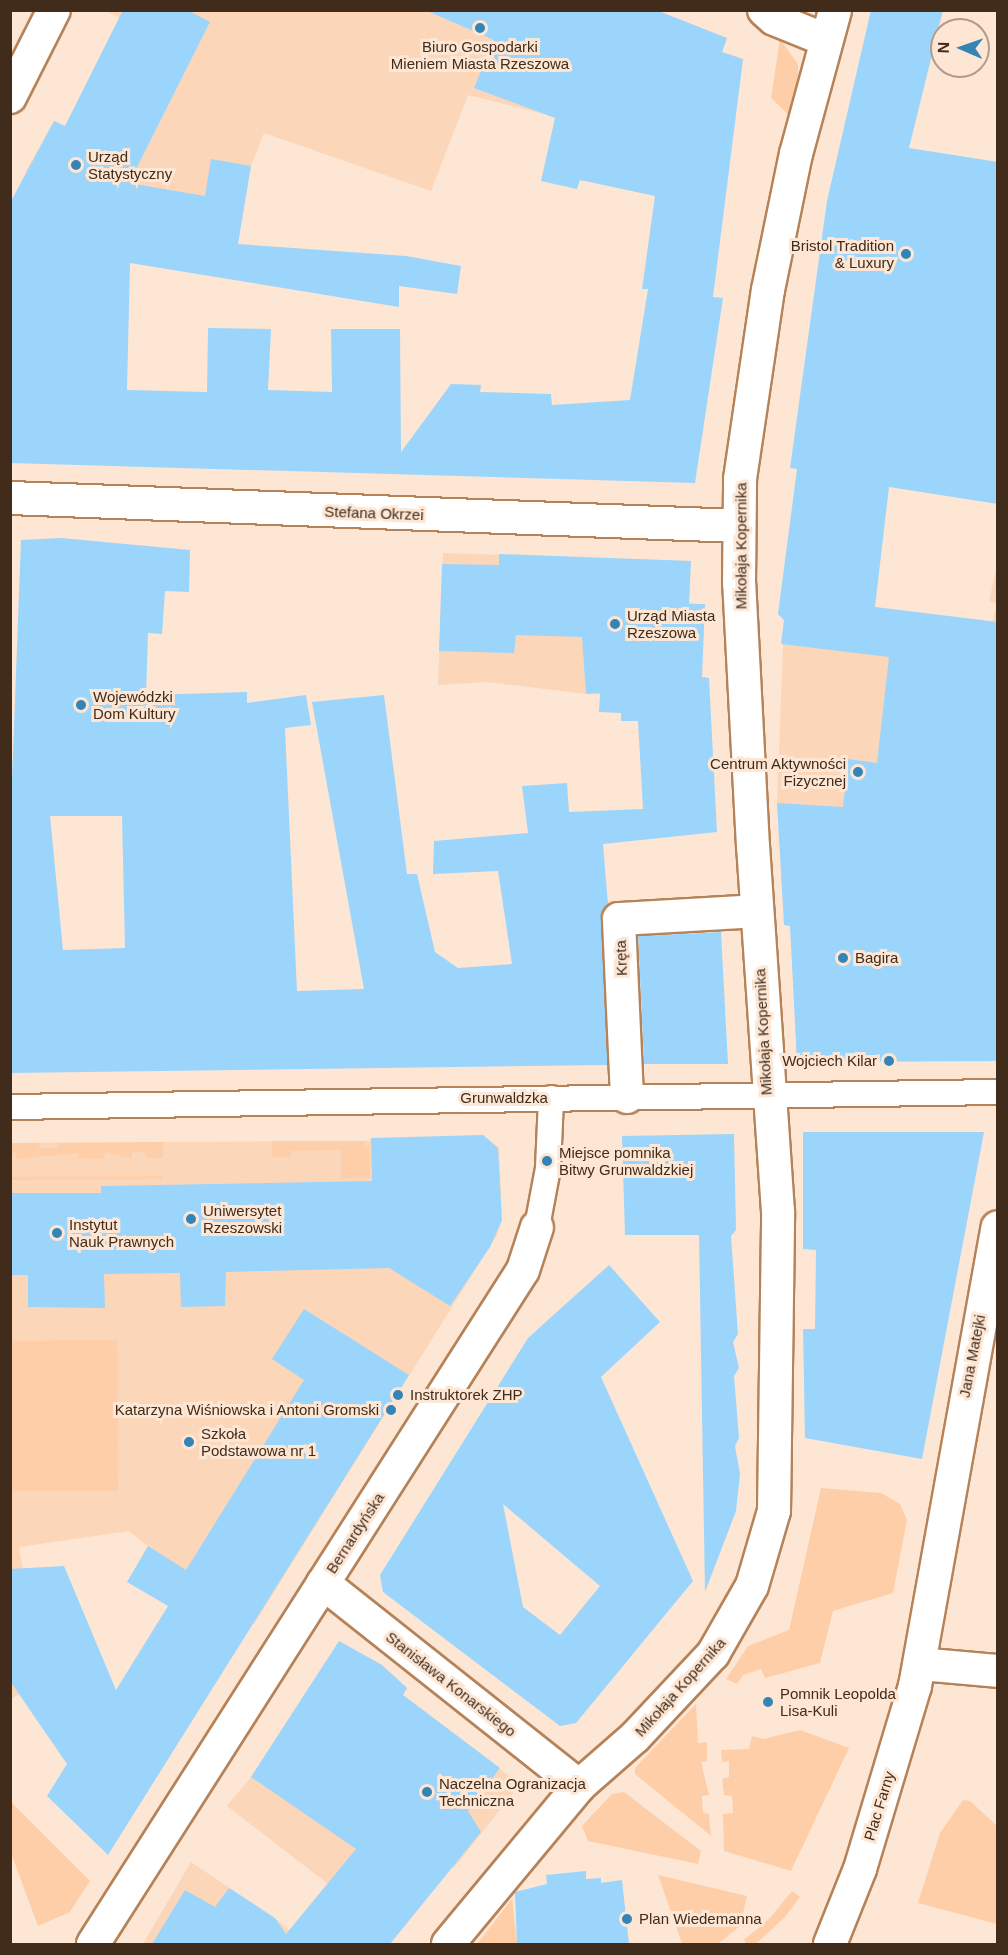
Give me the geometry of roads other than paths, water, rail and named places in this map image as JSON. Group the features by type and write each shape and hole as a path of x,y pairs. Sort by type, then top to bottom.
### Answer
{"street":[{"path":"10,97 54,10"},
{"path":"765,10 774,19 826,40"},
{"name":"Mikołaja Kopernika","path":"448,1944 579,1786 635,1737 713,1654 734,1623 767,1546 778,1474 778,1212 767,1096 756,911 738,526 740,479 768,290 835,10"},
{"name":"Stefana Okrzei","path":"10,498 738,526"},
{"name":"Kręta","path":"627,1097 619,919 756,911"},
{"name":"Grunwaldzka","path":"10,1107 998,1092"},
{"name":"Bernardyńska","path":"93,1944 523,1270 537,1227 548,1168 551,1098"},
{"name":"Jana Matejki","path":"950,1485 998,1227"},
{"name":"Plac Farny","path":"830,1944 860,1869 920,1664 950,1485"},
{"name":"Stanisława Konarskiego","path":"323,1583 579,1786"},
{"path":"920,1664 998,1671"}],"place":[{"name":"Biuro Gospodarki Mieniem Miasta Rzeszowa","path":"480,28"},
{"name":"Urząd Statystyczny","path":"76,165"},
{"name":"Bristol Tradition & Luxury","path":"906,254"},
{"name":"Urząd Miasta Rzeszowa","path":"615,624"},
{"name":"Wojewódzki Dom Kultury","path":"81,705"},
{"name":"Centrum Aktywności Fizycznej","path":"858,772"},
{"name":"Bagira","path":"843,958"},
{"name":"Wojciech Kilar","path":"889,1061"},
{"name":"Miejsce pomnika Bitwy Grunwaldzkiej","path":"547,1161"},
{"name":"Uniwersytet Rzeszowski","path":"191,1219"},
{"name":"Instytut Nauk Prawnych","path":"57,1233"},
{"name":"Instruktorek ZHP","path":"398,1395"},
{"name":"Katarzyna Wiśniowska i Antoni Gromski","path":"391,1410"},
{"name":"Szkoła Podstawowa nr 1","path":"189,1442"},
{"name":"Pomnik Leopolda Lisa-Kuli","path":"768,1702"},
{"name":"Naczelna Ogranizacja Techniczna","path":"427,1792"},
{"name":"Plan Wiedemanna","path":"627,1919"}]}
